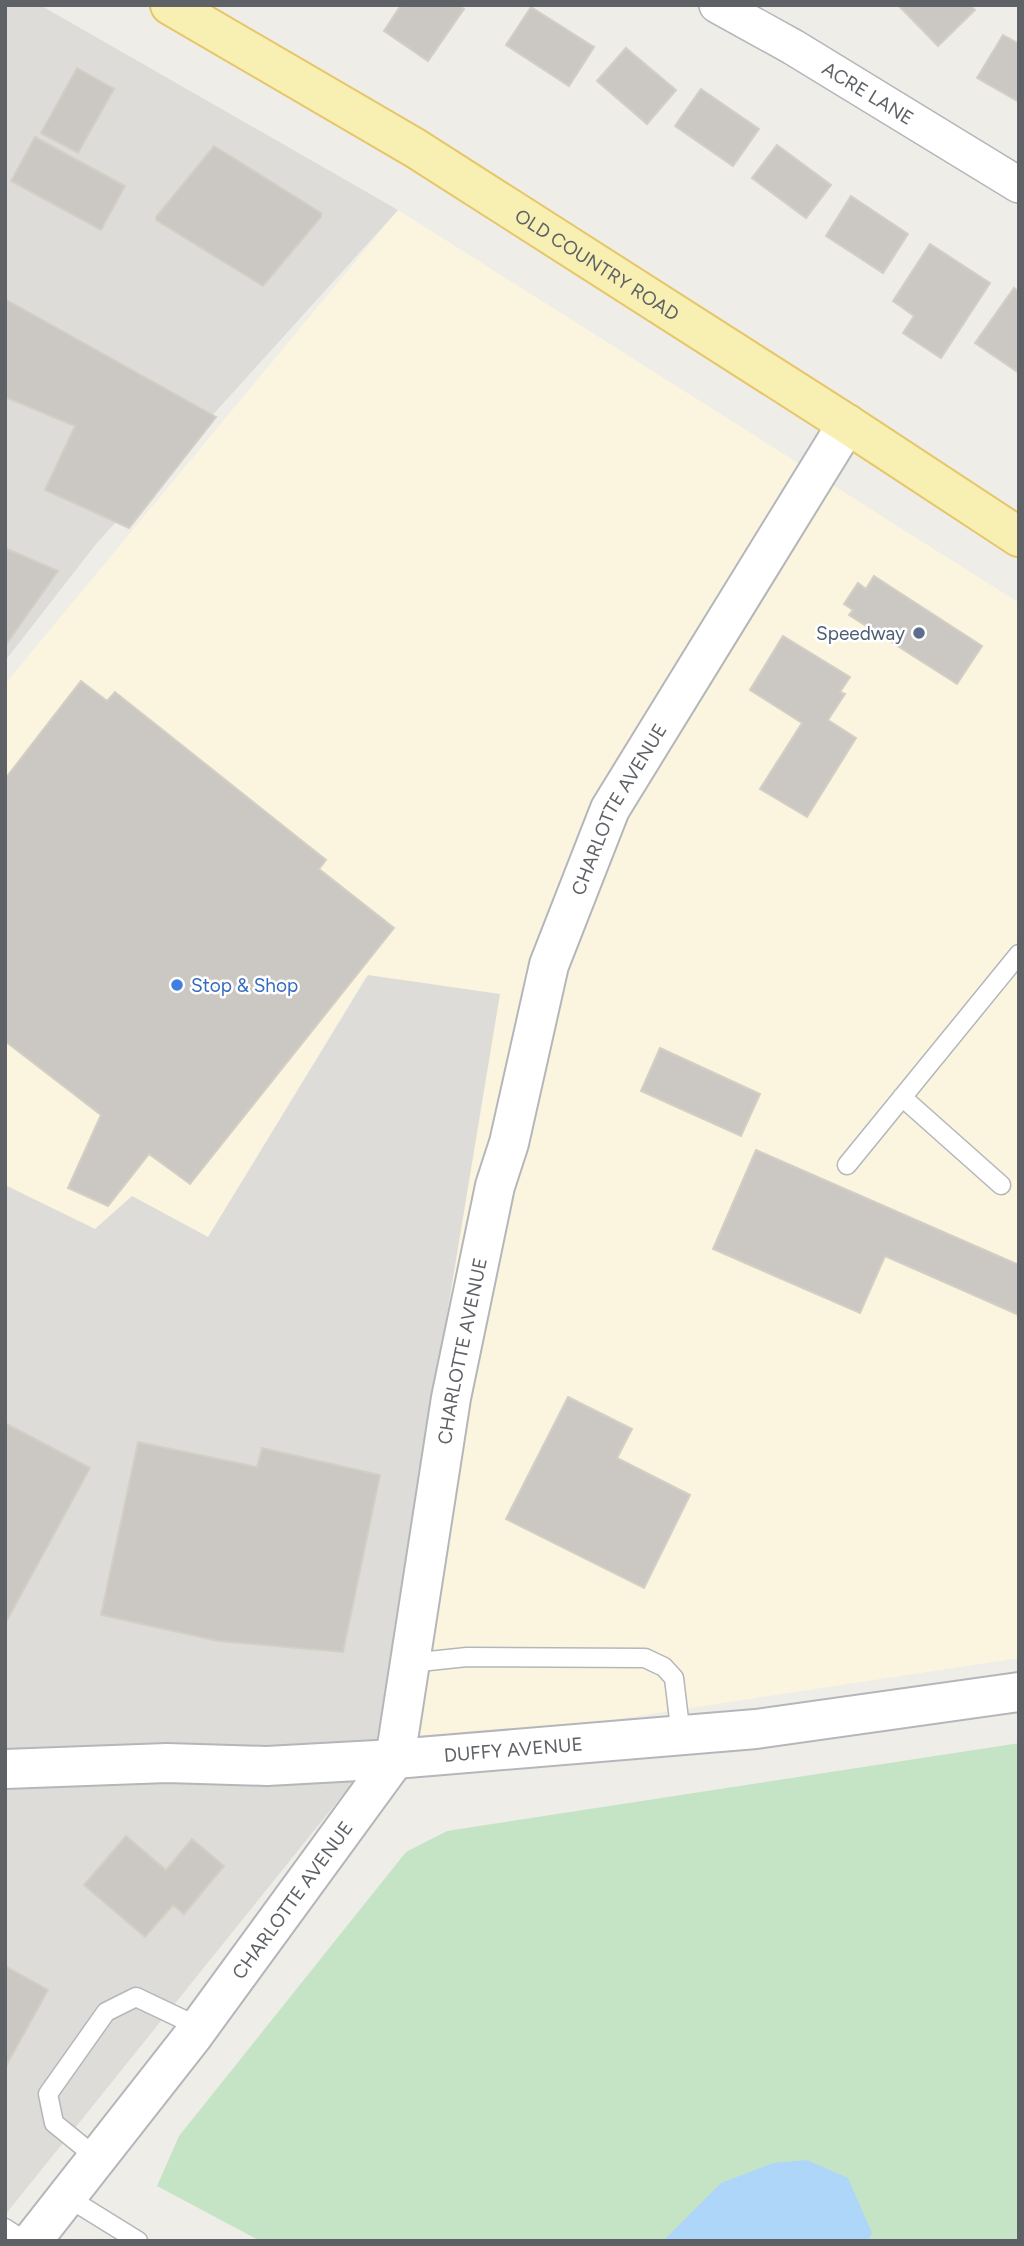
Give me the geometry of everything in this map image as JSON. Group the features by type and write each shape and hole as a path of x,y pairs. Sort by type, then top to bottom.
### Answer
{"main road":[{"name":"OLD COUNTRY ROAD","path":"170,5 397,137 1019,537"}],"street":[{"name":"ACRE LANE","path":"717,5 793,47 1019,186"},
{"name":"CHARLOTTE AVENUE","path":"32,2241 199,2026 394,1759 451,1398 495,1186 509,1143 549,965 610,809 847,424"},
{"name":"DUFFY AVENUE","path":"5,1769 167,1763 267,1766 394,1759 756,1730 1019,1692"}],"lane":[{"path":"847,1165 1019,954"},
{"path":"902,1097 1001,1185"},
{"path":"410,1663 467,1657 645,1658 664,1667 674,1678 681,1736"},
{"path":"97,2158 54,2123 48,2094 106,2012 136,1997 199,2026"},
{"path":"67,2197 138,2241"},
{"path":"5,2228 25,2241"}],"shaded area":[{"path":"5,5 40,5 398,210 96,544 5,661"},
{"path":"398,210 1019,603 1019,1658 374,1756 367,975 208,1237 132,1196 95,1229 5,1185 5,684"},
{"path":"368,975 500,994 374,1756 5,2215 5,1185 95,1229 132,1196 208,1237"}],"green space":[{"path":"1019,1743 1019,2241 260,2241 157,2186 179,2136 406,1852 447,1831"}],"water":[{"path":"807,2160 848,2178 872,2233 868,2241 663,2241 721,2183 773,2163"}],"building":[{"path":"401,5 458,5 464,9 428,61 384,31"},
{"path":"898,5 970,5 975,10 938,46"},
{"path":"531,7 594,47 569,86 506,45"},
{"path":"1003,35 1019,44 1019,102 977,78"},
{"path":"626,48 676,90 647,124 597,81"},
{"path":"77,68 114,89 78,153 41,133"},
{"path":"701,89 759,129 733,166 675,126"},
{"path":"35,137 125,186 101,230 11,181"},
{"path":"777,145 831,185 806,218 752,178"},
{"path":"214,146 321,213 321,217 263,286 156,220"},
{"path":"851,196 908,234 883,273 826,236"},
{"path":"930,244 990,283 941,358 903,333 914,316 893,301"},
{"path":"1014,288 1019,292 1019,373 975,343"},
{"path":"5,299 216,417 129,528 45,490 75,426 5,397"},
{"path":"5,548 58,571 5,646"},
{"path":"874,576 982,646 957,684 849,615 853,610 844,604 858,583 866,589"},
{"path":"783,636 850,677 840,692 845,694 828,720 856,738 807,817 760,789 802,723 750,690"},
{"name":"Stop & Shop","path":"81,681 107,701 115,692 326,860 319,869 394,928 190,1184 149,1154 108,1206 68,1188 101,1115 5,1041 5,779"},
{"path":"660,1048 760,1094 741,1136 641,1091"},
{"path":"756,1150 1019,1265 1019,1315 885,1256 860,1313 713,1249"},
{"path":"568,1397 632,1429 617,1458 690,1495 644,1588 506,1519"},
{"path":"5,1423 90,1468 5,1624"},
{"path":"138,1442 257,1467 262,1448 380,1475 343,1652 218,1641 101,1615"},
{"path":"126,1836 166,1870 192,1839 224,1866 184,1914 173,1905 145,1937 84,1885"},
{"path":"5,1966 48,1990 5,2068"}],"place":[{"name":"Speedway","path":"919,633"},
{"name":"Stop & Shop","path":"177,985"}]}
